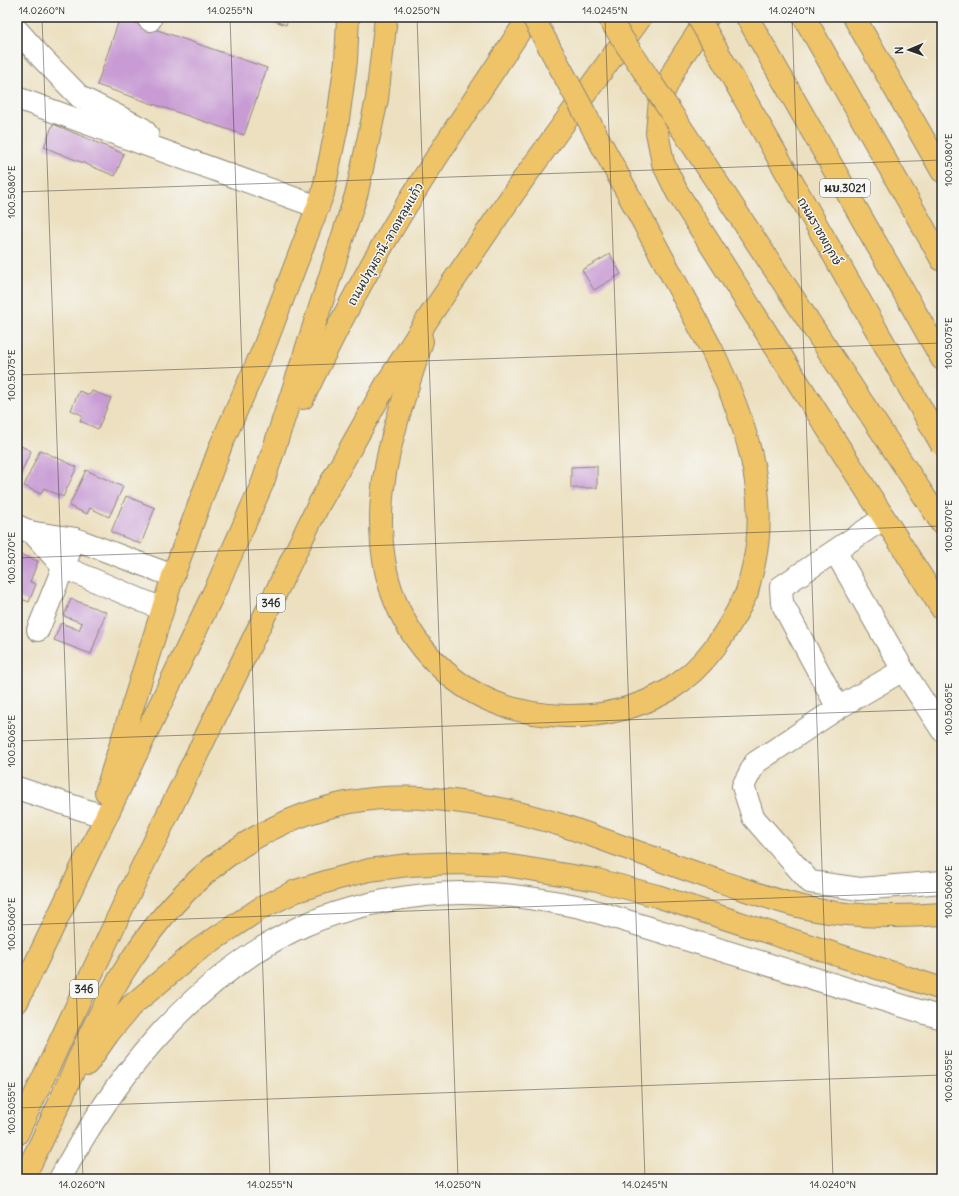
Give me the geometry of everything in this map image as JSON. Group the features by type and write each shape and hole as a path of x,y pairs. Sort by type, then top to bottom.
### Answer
{"main road":[{"path":"17,1002 22,980 89,851 102,816 173,576 220,445 263,350 323,193 337,126 346,60 348,17"},
{"path":"102,816 216,588 263,482 357,192 377,99 386,17"},
{"name":"ถนนปทุมธานี-ลาดหลุมแก้ว","path":"263,482 328,344 375,259 415,190 529,17"},
{"path":"533,17 712,350 736,403 752,453 758,495 758,536 755,562 747,592 734,620 707,658 690,674 670,689 652,699 632,706 594,715 566,716 532,713 491,701 454,680 428,654 400,614 395,602 386,570 381,528 382,491 390,446 431,314 522,181 641,17"},
{"path":"608,17 942,524"},
{"name":"ถนนราชพฤกษ์","path":"698,17 942,445"},
{"path":"708,17 676,66 660,100 657,132 663,163 677,192 942,609"},
{"name":"นบ.3021","path":"747,17 942,359"},
{"path":"804,17 942,260"},
{"path":"854,17 942,171"},
{"name":"346","path":"17,1134 126,900 319,504 387,383 431,314"},
{"path":"23,1179 100,1013 130,962 159,921 182,895 210,868 235,849 292,819 320,809 353,801 388,798 424,798 493,808 550,821 742,889 801,906 826,911 874,916 899,917 942,914"},
{"path":"58,1106 108,1034 131,1006 198,950 261,908 296,891 369,870 408,865 458,863 505,865 597,880 657,896 942,989"}],"street":[{"path":"17,30 80,97 143,129 159,149"},
{"path":"17,98 318,207"},
{"path":"838,708 782,603 781,587 884,518"},
{"path":"25,530 74,539 173,576"},
{"path":"25,530 63,567 162,609"},
{"path":"38,630 74,539"},
{"path":"835,551 903,670 942,730"},
{"path":"903,670 838,708 755,763 743,786 753,816 810,882 860,889 942,882"},
{"path":"17,788 102,816"},
{"path":"60,1179 102,1108 136,1061 171,1021 213,983 252,954 292,931 332,915 382,902 426,895 478,894 532,898 581,907 942,1018"}],"building":[{"path":"120,17 267,68 244,135 97,85"},
{"path":"264,17 289,17 286,25"},
{"path":"53,124 124,154 115,176 44,147"},
{"path":"610,254 621,274 594,290 582,270"},
{"path":"79,391 90,395 92,391 111,398 98,429 80,421 82,415 71,410"},
{"path":"17,444 31,451 17,482"},
{"path":"40,450 77,467 63,497 44,488 41,494 24,486"},
{"path":"597,466 597,488 571,488 571,467"},
{"path":"86,470 123,487 109,517 90,508 87,514 69,506"},
{"path":"126,496 155,508 141,544 111,532"},
{"path":"17,553 38,561 30,582 36,584 29,602 17,597"},
{"path":"71,599 106,612 91,654 54,640 61,623 79,630 82,623 64,616"},
{"path":"17,603 21,604 17,615"}]}
